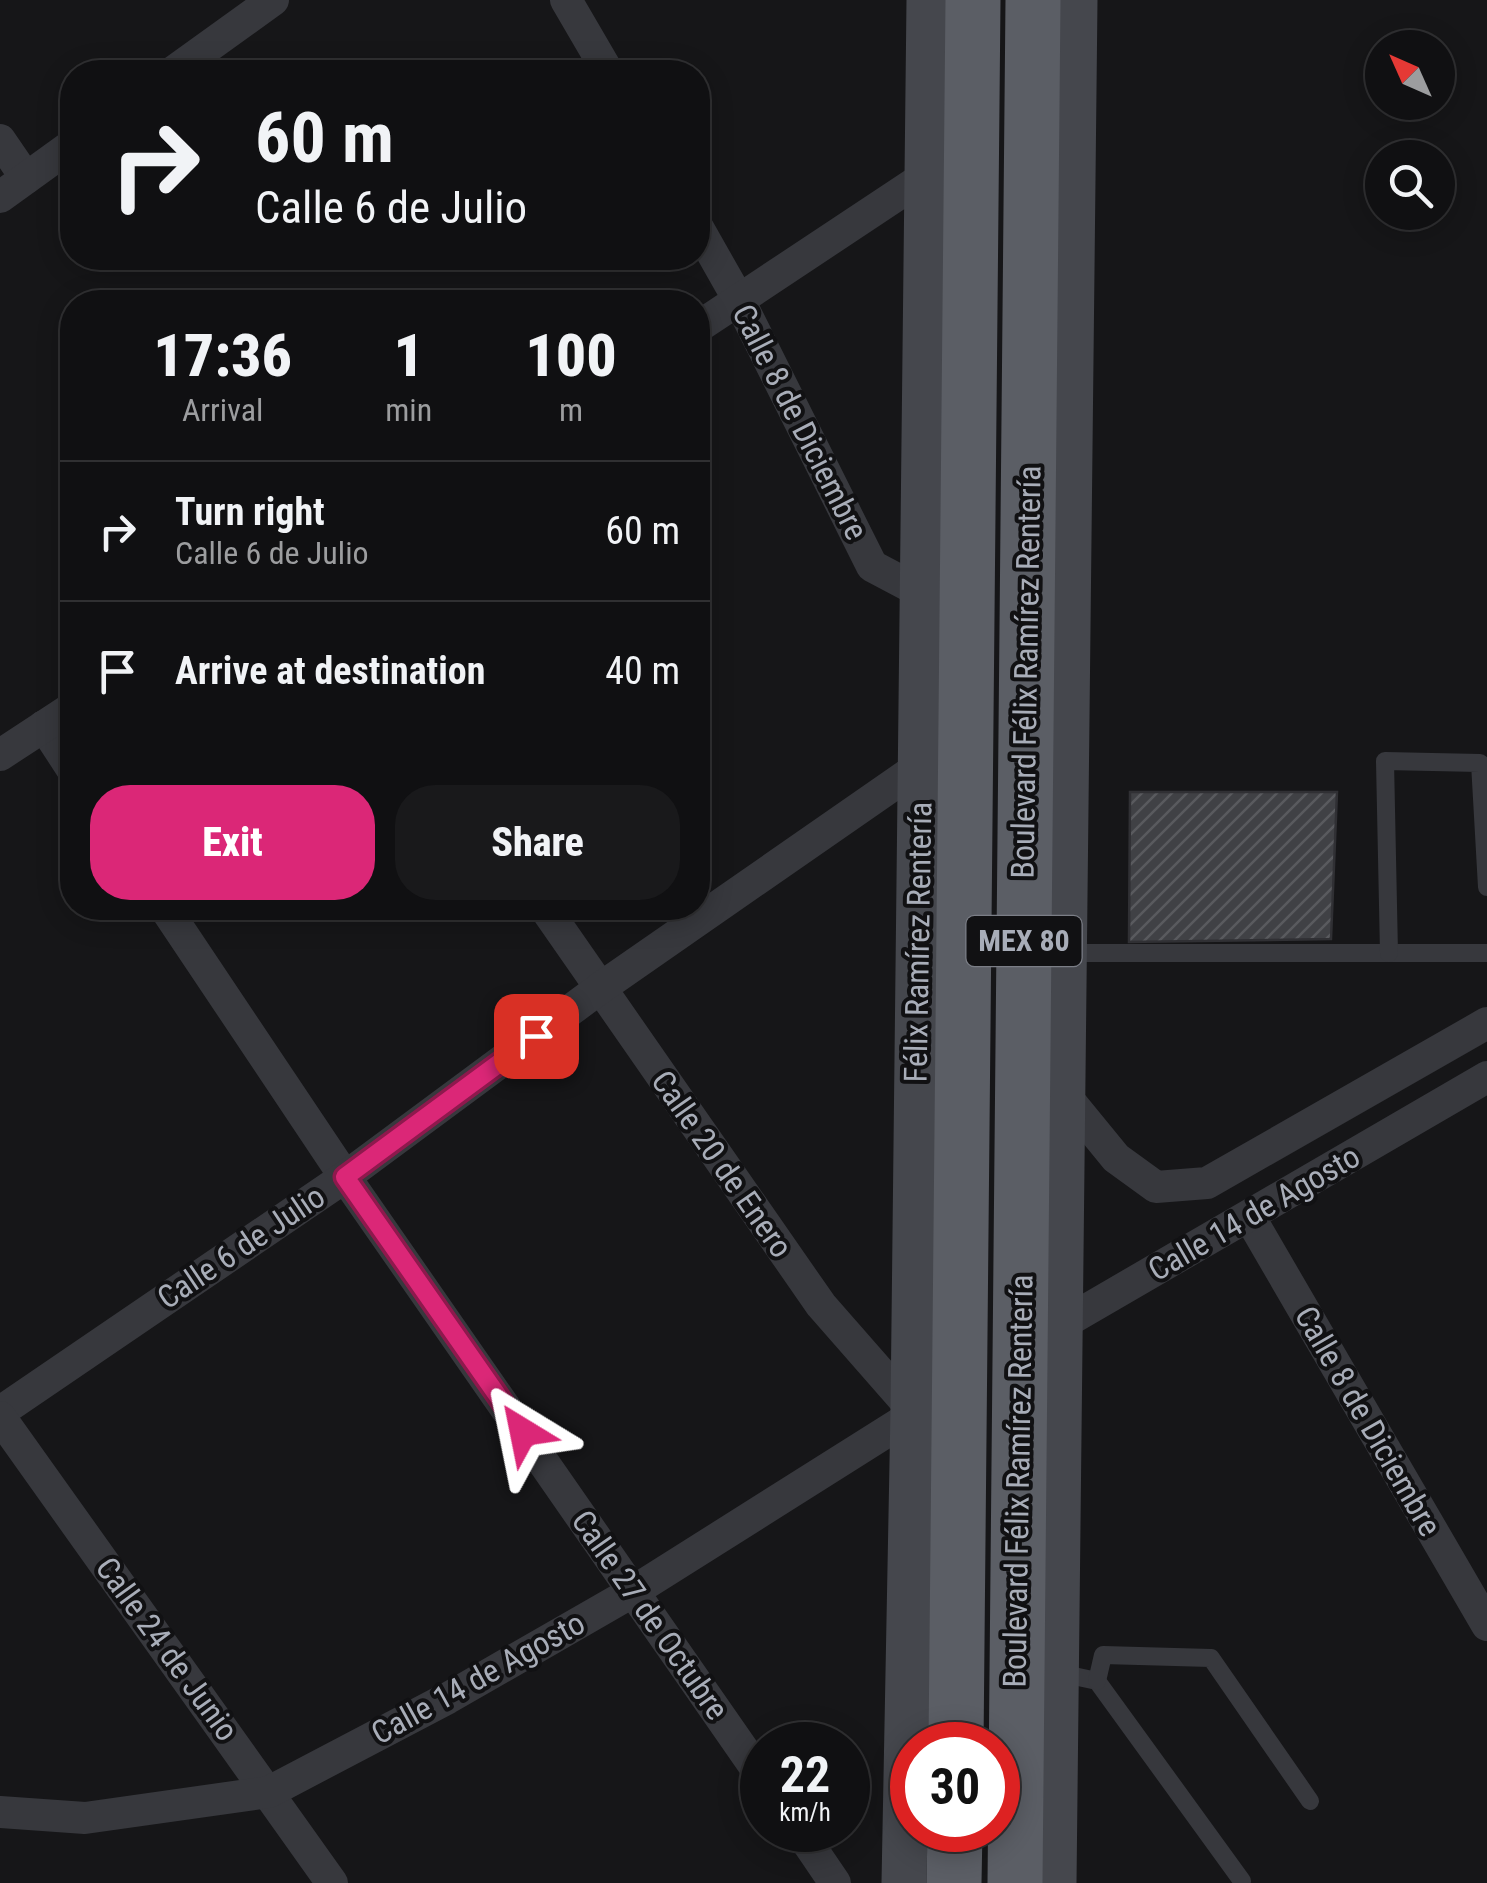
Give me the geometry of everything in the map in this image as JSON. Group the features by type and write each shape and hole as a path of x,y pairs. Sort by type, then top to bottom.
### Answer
{"highway":[{"name":"Boulevard Félix Ramírez Rentería","path":"956,1722 973,0"},
{"name":"Boulevard Félix Ramírez Rentería","path":"1015,1883 1057,1674 1040,1337 1033,0"},
{"path":"954,1883 955,1852"}],"main road":[{"name":"Félix Ramírez Rentería","path":"904,1883 929,0"},
{"path":"1040,1337 1062,1092 1074,0"},
{"path":"1054,1883 1057,1674"}],"street":[{"path":"190,60 273,0"},
{"path":"566,0 601,60"},
{"path":"0,140 13,188 60,154"},
{"path":"710,320 928,175"},
{"name":"Calle 8 de Diciembre","path":"710,249 872,566 922,593"},
{"path":"0,756 60,716"},
{"path":"44,726 60,751"},
{"name":"Calle 6 de Julio","path":"710,912 920,766"},
{"name":"Calle 27 de Octubre","path":"173,920 345,1177 740,1745"},
{"name":"Calle 20 de Enero","path":"553,920 821,1305 913,1413"},
{"name":"Calle 6 de Julio","path":"0,1414 345,1177 698,920"},
{"path":"1062,1092 1116,1158 1156,1187 1206,1183 1487,1023"},
{"name":"Calle 14 de Agosto","path":"1040,1337 1487,1076"},
{"name":"Calle 8 de Diciembre","path":"1249,1216 1487,1625"},
{"name":"Calle 14 de Agosto","path":"0,1812 85,1818 269,1792 448,1698 634,1591 913,1413"},
{"name":"Calle 24 de Junio","path":"0,1414 332,1883"},
{"path":"814,1852 835,1883"}],"lane":[{"path":"1389,953 1386,762 1480,763 1487,887"},
{"path":"1064,953 1487,953"},
{"path":"1242,1881 1057,1674 1103,1655 1210,1658 1310,1801"}],"building":[{"path":"1130,792 1337,792 1331,939 1129,942"}],"route":[{"path":"523,1432 345,1177 536,1036"}]}
